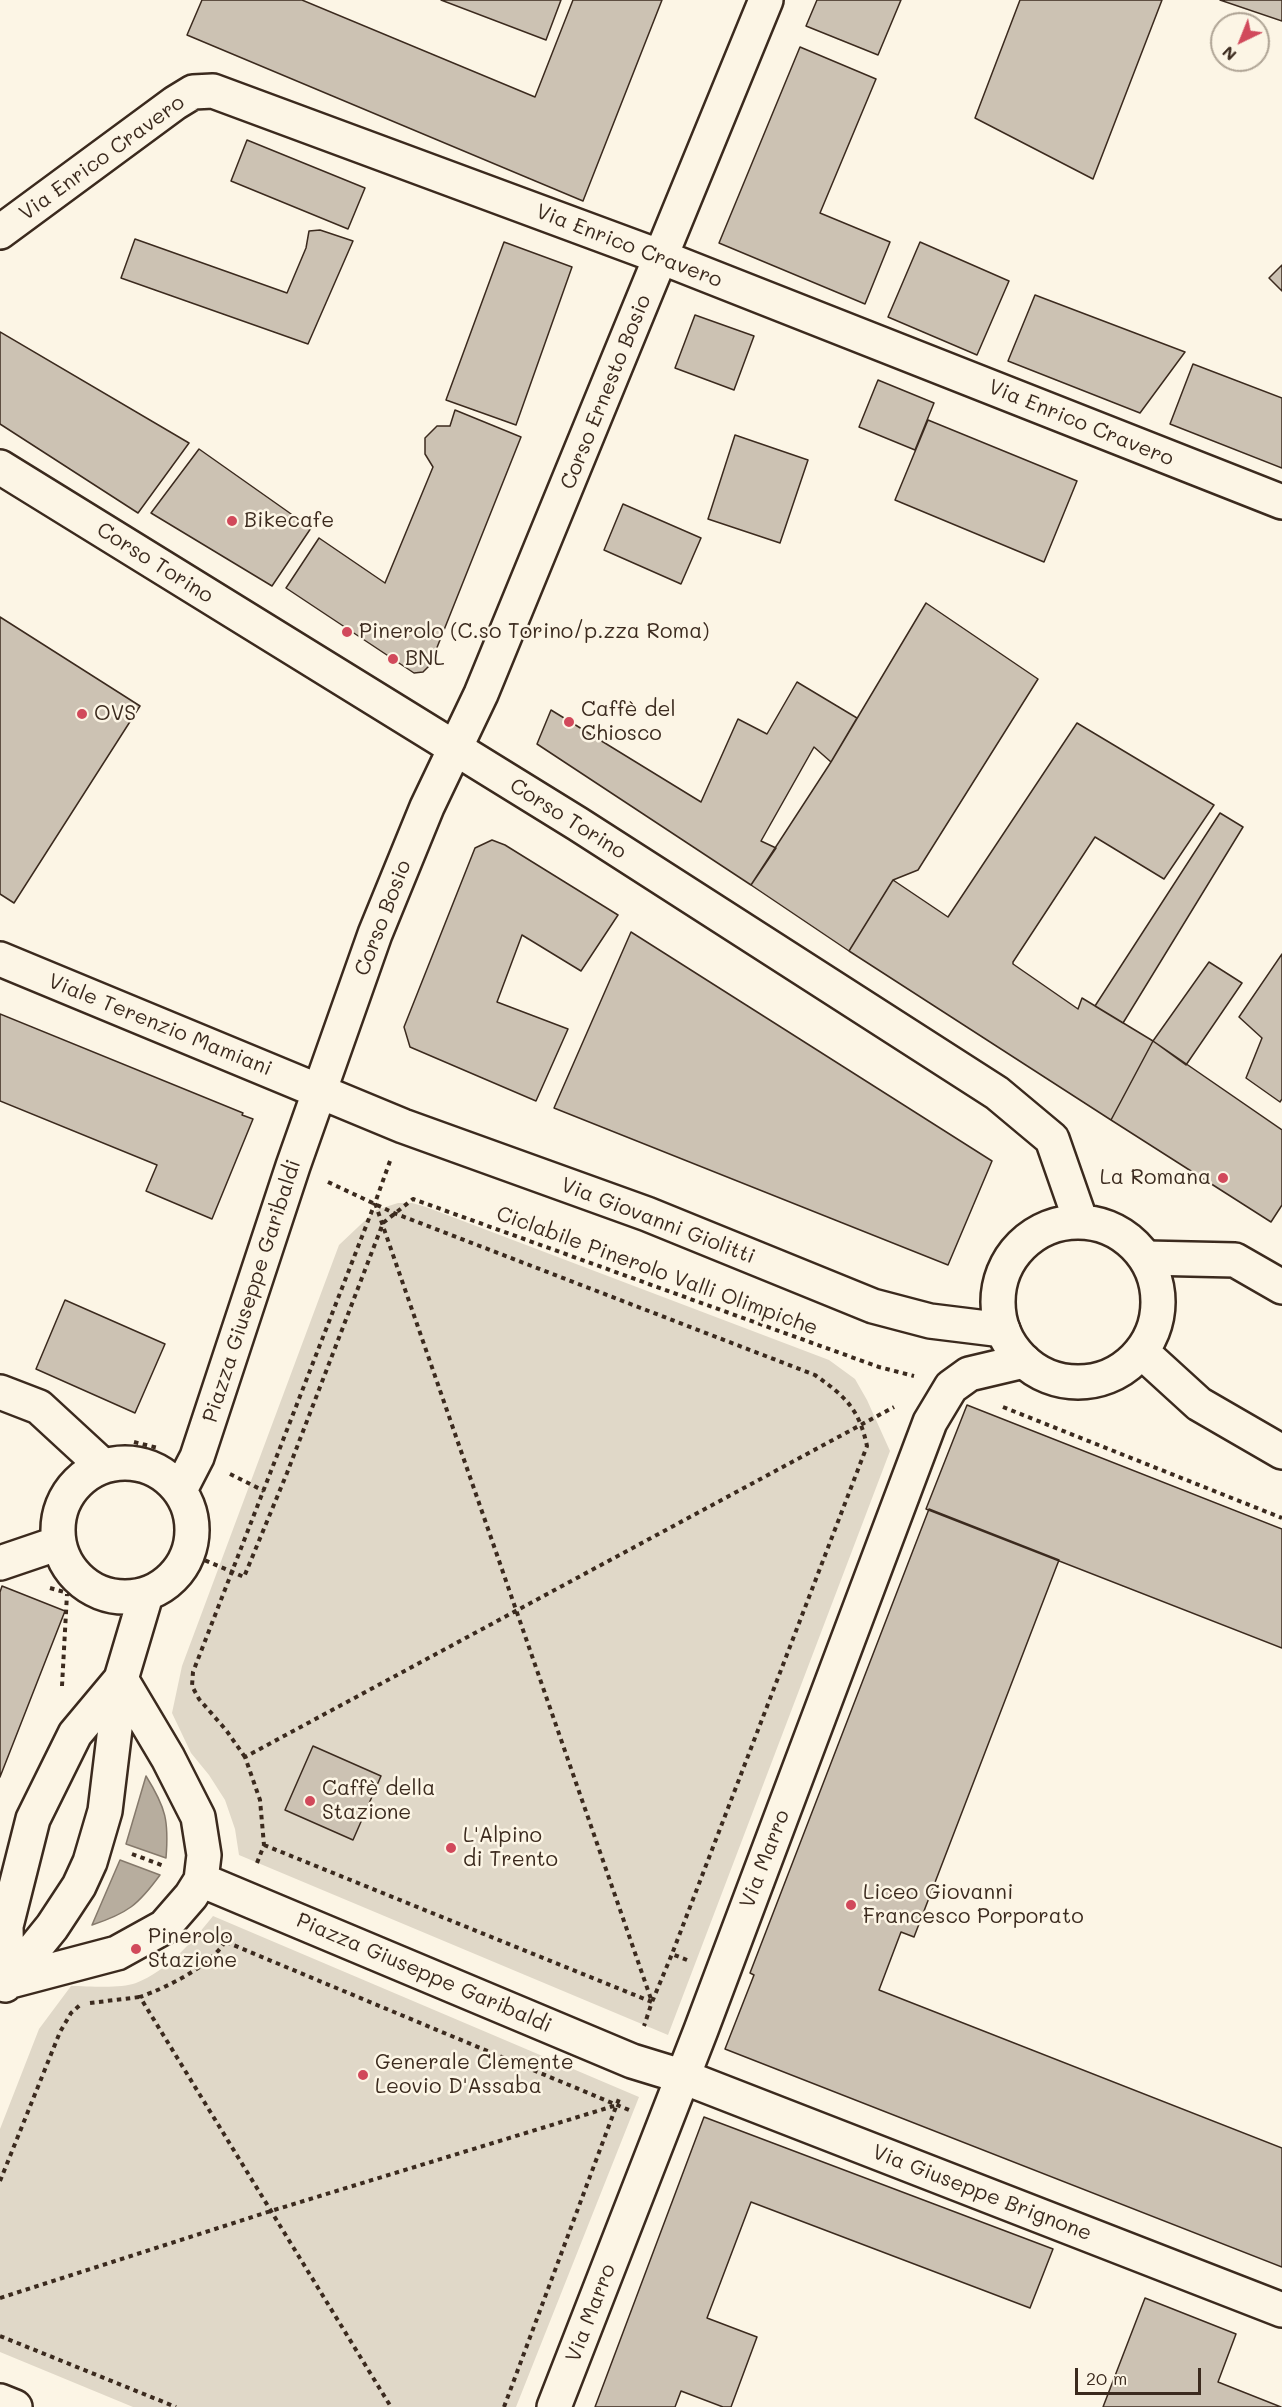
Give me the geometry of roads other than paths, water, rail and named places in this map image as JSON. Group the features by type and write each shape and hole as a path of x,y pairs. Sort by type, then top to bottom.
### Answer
{"street":[{"name":"Corso Ernesto Bosio","path":"454,748 481,694 766,0"},
{"name":"Via Enrico Cravero","path":"0,232 175,103 194,92 213,91 661,257 1282,502"},
{"name":"Corso Torino","path":"0,467 578,824 997,1093 1052,1139 1081,1222"},
{"name":"Corso Bosio","path":"320,1090 375,934 454,748"},
{"name":"Viale Terenzio Mamiani","path":"0,959 320,1090"},
{"name":"Via Giovanni Giolitti","path":"320,1090 403,1126 647,1214 873,1306 930,1321 1002,1330"},
{"name":"Piazza Giuseppe Garibaldi","path":"180,1490 197,1457 320,1090"},
{"path":"1081,1222 1107,1227 1129,1240 1146,1258 1156,1281 1159,1306 1154,1330 1142,1352 1122,1370 1098,1380 1089,1381 1072,1382 1046,1376 1024,1361 1002,1330 998,1304 1002,1278 1013,1255 1032,1237 1056,1225 1081,1222"},
{"path":"1146,1258 1235,1260 1282,1287"},
{"path":"1142,1352 1199,1404 1282,1452"},
{"name":"Via Marro","path":"554,2407 723,1973 922,1439 951,1387 969,1374 1024,1361"},
{"path":"0,1392 39,1407 103,1466"},
{"path":"123,1462 145,1465 164,1474 180,1490 190,1509 193,1530 190,1551 180,1570 165,1586 146,1595 123,1598 101,1593 82,1581 67,1565 59,1544 58,1518 64,1500 76,1483 103,1466 123,1462"},
{"path":"0,1563 59,1544"},
{"path":"4,1989 52,1927 79,1886 90,1862 105,1811 122,1679 146,1595"},
{"path":"4,1989 117,1953 164,1927 191,1896 201,1880 204,1855 198,1817 173,1767 122,1679"},
{"path":"4,1989 6,1926 33,1819 75,1734 122,1679"},
{"name":"Piazza Giuseppe Garibaldi","path":"201,1880 632,2061 681,2076"},
{"name":"Via Giuseppe Brignone","path":"681,2076 1282,2310"},
{"path":"0,2401 15,2407"}],"place":[{"name":"Bikecafe","path":"232,521"},
{"name":"Pinerolo (C.so Torino/p.zza Roma)","path":"347,632"},
{"name":"BNL","path":"393,659"},
{"name":"OVS","path":"82,714"},
{"name":"Caffè del Chiosco","path":"569,722"},
{"name":"La Romana","path":"1223,1178"},
{"name":"Caffè della Stazione","path":"310,1801"},
{"name":"L'Alpino di Trento","path":"451,1848"},
{"name":"Liceo Giovanni Francesco Porporato","path":"851,1905"},
{"name":"Pinerolo Stazione","path":"136,1949"},
{"name":"Generale Clemente Leovio D'Assaba","path":"363,2075"}]}
